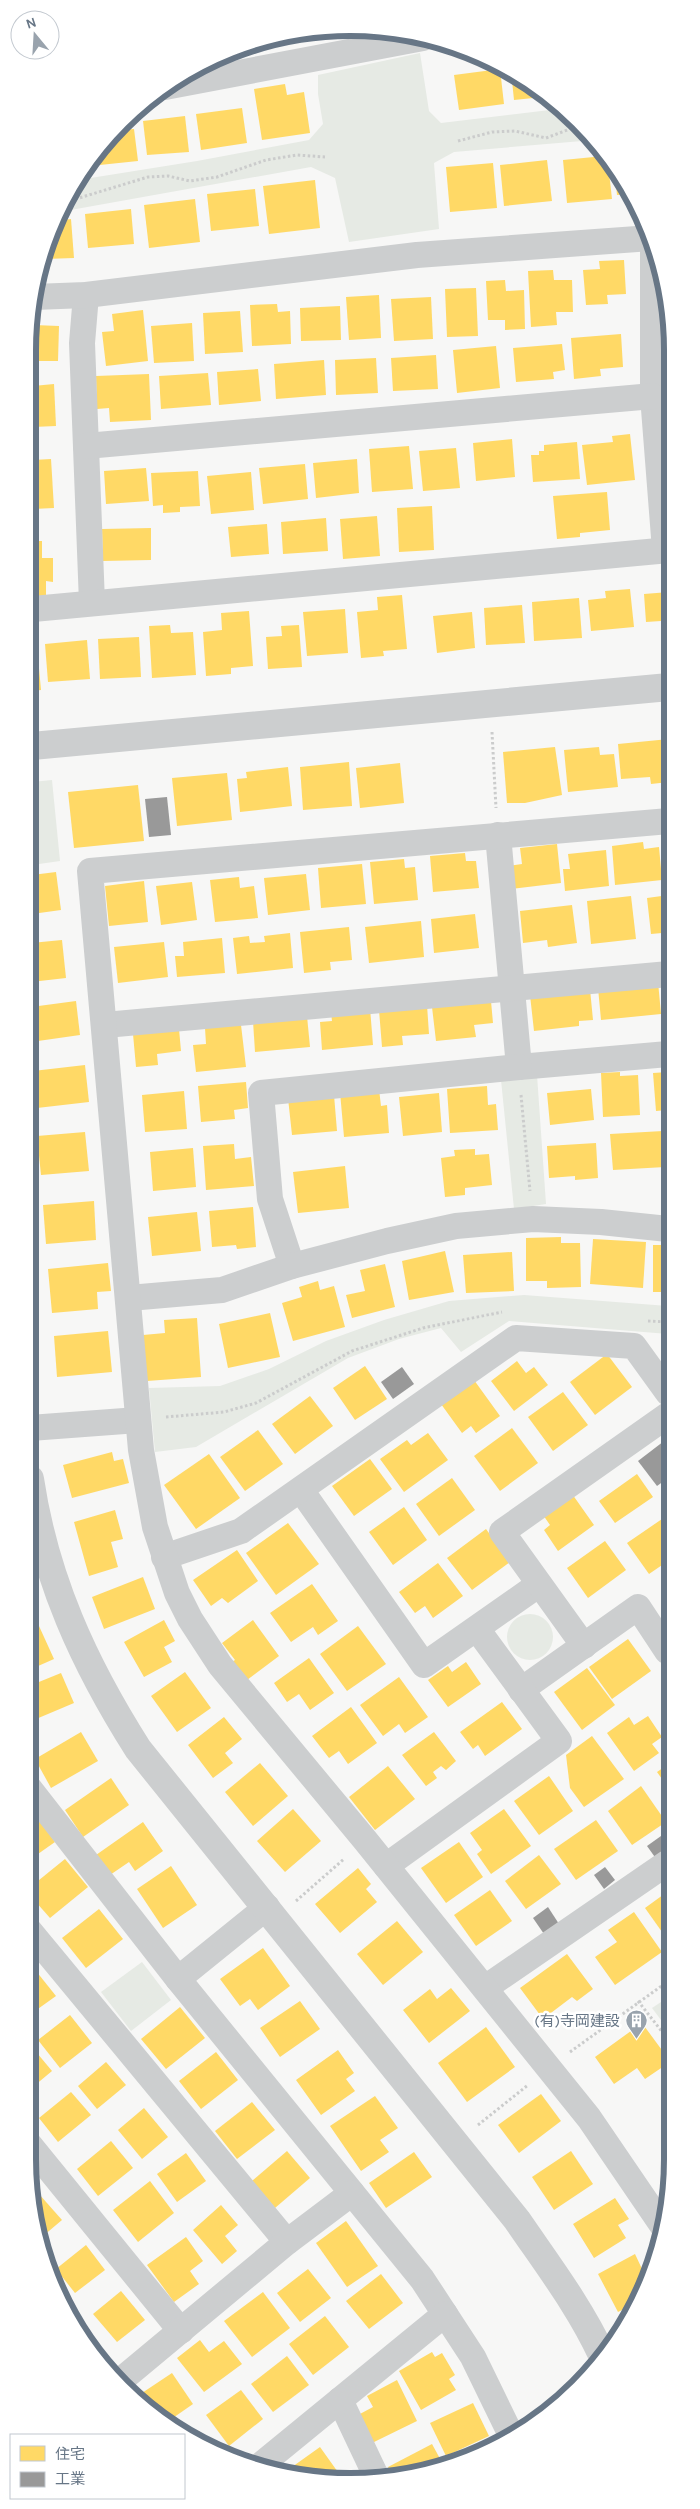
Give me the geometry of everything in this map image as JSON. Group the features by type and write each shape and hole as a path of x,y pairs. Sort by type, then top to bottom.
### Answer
{"street":[{"path":"183,85 406,41"},
{"path":"41,297 86,295 417,255 643,239"},
{"path":"653,269 653,396 664,517"},
{"path":"86,295 82,343 92,603"},
{"path":"86,446 653,396"},
{"path":"36,609 664,550"},
{"path":"36,746 664,687"},
{"path":"658,2219 616,2156 549,2068 365,1840 220,1665 190,1619 164,1557 154,1527 138,1420 129,1298 90,871 664,821"},
{"path":"498,836 518,1067"},
{"path":"105,1025 664,974"},
{"path":"292,1266 270,1199 261,1093 664,1054"},
{"path":"129,1298 222,1290 292,1266 456,1226 533,1220 601,1222 664,1230"},
{"path":"164,1557 241,1531 516,1338 634,1346 664,1387"},
{"path":"584,1646 502,1532 664,1418"},
{"path":"36,1428 138,1420"},
{"path":"301,1490 424,1665 538,1584"},
{"path":"36,1513 70,1626 111,1706 138,1749 279,1906 517,2220 567,2292 591,2330 599,2350"},
{"path":"521,1690 638,1607 664,1646"},
{"path":"386,1866 559,1741 477,1629"},
{"path":"36,1797 178,1979 422,2279 473,2357 509,2430"},
{"path":"485,1988 664,1864"},
{"path":"178,1979 279,1906"},
{"path":"36,1939 287,2242"},
{"path":"36,2154 181,2330"},
{"path":"124,2377 287,2242 352,2193"},
{"path":"265,2461 445,2314"},
{"path":"340,2400 374,2472"}],"path":[{"path":"458,141 492,132 515,131 546,138 572,128"},
{"path":"76,196 148,177 168,176 190,180 208,178 266,160 297,156 325,157"},
{"path":"492,732 498,836"},
{"path":"518,1067 533,1220"},
{"path":"138,1420 224,1412 256,1403 352,1351 423,1328 503,1312"},
{"path":"639,1320 664,1322"},
{"path":"279,1906 365,1840"},
{"path":"474,2128 549,2068 638,2001 664,1984"},
{"path":"638,2001 664,2034"}],"shaded area":[{"path":"420,53 429,111 441,123 552,110 584,141 454,152 434,163 439,229 349,242 335,178 311,167 69,210 87,179 197,161 309,140 323,124 318,94 318,75"},
{"path":"52,780 60,861 36,864 36,782"},
{"path":"537,1075 546,1204 514,1209 501,1080"},
{"path":"524,1295 664,1306 664,1334 509,1321 461,1352 441,1328 399,1339 348,1358 196,1447 155,1452 149,1388 220,1386 269,1369 326,1341 384,1320 449,1301"},
{"path":"530,1614 543,1618 549,1624 553,1637 549,1650 543,1656 530,1660 517,1656 511,1650 507,1637 511,1624 517,1618"},
{"path":"142,1962 171,2000 131,2031 101,1992"},
{"path":"664,2000 664,2024 652,2008"}],"building: 住宅":[{"path":"491,70 501,75 504,104 459,110 454,75"},
{"path":"512,81 536,98 514,100"},
{"path":"285,84 287,95 304,92 310,133 262,140 254,89"},
{"path":"242,108 247,143 201,150 196,114"},
{"path":"185,116 189,152 147,155 143,121"},
{"path":"134,129 138,161 97,165 114,143 126,130"},
{"path":"597,157 609,173 612,199 567,203 563,160"},
{"path":"547,160 552,201 504,206 500,165"},
{"path":"493,163 497,208 450,212 446,167"},
{"path":"315,180 320,228 269,234 263,186"},
{"path":"616,184 623,194 617,195"},
{"path":"255,189 259,226 211,231 207,194"},
{"path":"195,199 200,242 149,248 144,205"},
{"path":"131,209 134,244 88,248 85,214"},
{"path":"71,219 74,258 50,259 60,230 65,220"},
{"path":"624,260 626,294 607,295 608,304 586,305 583,270 600,269 599,261"},
{"path":"553,270 554,280 572,280 573,312 556,312 557,325 531,327 528,271"},
{"path":"505,280 506,291 524,290 525,329 505,330 505,320 488,320 486,281"},
{"path":"476,288 478,336 447,337 445,289"},
{"path":"379,295 381,338 349,340 346,297"},
{"path":"431,297 433,339 394,341 391,299"},
{"path":"277,304 278,312 290,311 291,344 252,346 250,305"},
{"path":"340,306 341,340 301,341 300,308"},
{"path":"143,310 148,361 106,366 102,332 114,331 112,314"},
{"path":"240,311 243,352 205,354 203,313"},
{"path":"192,323 194,361 154,363 151,326"},
{"path":"37,325 59,326 58,361 36,361"},
{"path":"621,334 623,367 600,369 601,376 574,379 571,338"},
{"path":"562,344 565,370 553,372 554,379 516,382 513,348"},
{"path":"496,346 500,388 457,393 453,350"},
{"path":"436,355 438,389 393,391 391,358"},
{"path":"376,358 378,393 336,395 335,360"},
{"path":"324,360 326,395 276,399 274,364"},
{"path":"258,369 261,401 219,405 217,372"},
{"path":"208,373 211,405 161,409 159,376"},
{"path":"149,374 151,420 110,422 109,408 97,409 96,376"},
{"path":"54,384 56,426 36,427 36,386"},
{"path":"630,434 635,480 587,485 582,445 613,442 612,436"},
{"path":"512,439 515,477 476,481 473,443"},
{"path":"577,442 580,479 533,482 531,455 539,455 539,451 544,451 544,445"},
{"path":"409,446 413,489 372,492 369,449"},
{"path":"456,448 460,488 423,491 419,451"},
{"path":"51,459 54,508 36,509 36,460"},
{"path":"357,459 359,493 316,498 313,463"},
{"path":"305,464 308,499 263,504 259,468"},
{"path":"146,468 149,501 106,504 104,471"},
{"path":"198,471 200,506 180,507 180,512 163,513 163,505 153,506 151,473"},
{"path":"251,472 254,510 211,514 207,476"},
{"path":"607,492 610,530 580,533 580,537 557,539 553,496"},
{"path":"432,506 434,550 399,552 397,508"},
{"path":"377,516 380,556 343,559 340,519"},
{"path":"326,518 328,551 283,554 281,522"},
{"path":"267,524 269,554 231,557 228,527"},
{"path":"151,528 151,560 103,561 102,529"},
{"path":"36,541 42,541 42,558 53,558 53,582 46,581 46,596 36,596"},
{"path":"630,589 634,627 591,631 588,600 606,598 605,591"},
{"path":"664,592 664,629 661,629 661,621 646,622 644,594"},
{"path":"402,595 407,649 383,651 384,656 361,658 357,612 378,610 377,597"},
{"path":"579,598 582,638 534,641 532,602"},
{"path":"522,605 525,643 486,645 484,608"},
{"path":"345,609 348,653 307,656 303,612"},
{"path":"249,611 253,666 231,668 231,674 206,676 203,632 222,630 221,613"},
{"path":"472,612 475,648 437,653 433,616"},
{"path":"170,625 171,633 193,632 196,675 152,678 149,626"},
{"path":"299,625 302,667 268,669 266,637 282,636 281,626"},
{"path":"139,637 141,677 100,679 98,639"},
{"path":"87,640 90,679 48,682 45,644"},
{"path":"36,647 37,647 41,690 36,691"},
{"path":"664,739 664,783 651,784 650,777 621,779 618,744"},
{"path":"555,747 562,795 525,803 507,803 503,752"},
{"path":"599,747 600,755 614,754 618,787 568,792 564,750"},
{"path":"349,762 352,806 303,810 300,767"},
{"path":"400,763 404,803 360,808 356,768"},
{"path":"288,767 292,806 240,812 237,779 247,778 246,772"},
{"path":"227,773 232,820 177,826 172,778"},
{"path":"138,785 144,841 74,848 68,792"},
{"path":"643,842 644,849 659,847 662,880 615,885 612,846"},
{"path":"557,844 561,883 511,889 508,866 522,864 520,848"},
{"path":"606,850 609,886 565,891 563,869 570,869 568,854"},
{"path":"465,853 466,861 476,861 479,888 433,892 430,856"},
{"path":"404,859 405,868 415,867 418,900 374,904 370,862"},
{"path":"362,864 366,904 321,908 318,868"},
{"path":"56,872 61,910 36,913 36,874"},
{"path":"306,874 310,910 268,915 264,878"},
{"path":"239,877 240,888 254,886 258,918 215,922 210,880"},
{"path":"144,881 148,922 109,926 105,886"},
{"path":"192,882 197,920 161,925 156,886"},
{"path":"631,896 636,939 591,944 587,901"},
{"path":"664,896 664,936 662,933 651,934 647,898"},
{"path":"572,905 577,943 548,947 547,940 523,943 520,911"},
{"path":"475,914 479,948 434,953 431,919"},
{"path":"421,921 424,957 369,963 365,927"},
{"path":"349,927 352,960 330,962 331,970 304,973 300,932"},
{"path":"290,933 293,968 237,974 233,938 249,936 250,943 265,942 264,936"},
{"path":"222,938 225,973 177,977 175,956 184,956 183,942"},
{"path":"62,940 66,978 36,981 36,943"},
{"path":"164,942 168,977 118,983 114,947"},
{"path":"658,982 661,1014 601,1020 598,988"},
{"path":"590,989 593,1020 579,1021 579,1026 534,1031 530,995"},
{"path":"76,1001 80,1035 36,1041 36,1006"},
{"path":"491,1001 493,1023 474,1025 476,1037 436,1041 432,1007"},
{"path":"427,1005 429,1034 402,1036 403,1045 382,1047 379,1010"},
{"path":"370,1008 373,1045 322,1050 320,1022 332,1021 331,1012"},
{"path":"307,1016 310,1047 255,1052 253,1021"},
{"path":"241,1025 246,1067 196,1072 193,1045 206,1044 205,1028"},
{"path":"179,1029 181,1051 157,1054 158,1065 136,1067 133,1034"},
{"path":"85,1065 89,1102 37,1108 36,1071"},
{"path":"620,1072 620,1076 638,1075 640,1115 603,1117 601,1073"},
{"path":"664,1072 664,1110 656,1111 653,1073"},
{"path":"246,1082 248,1108 234,1110 235,1119 201,1122 198,1086"},
{"path":"487,1086 488,1105 496,1104 498,1130 450,1133 447,1089"},
{"path":"379,1089 381,1106 387,1105 389,1133 344,1137 340,1092"},
{"path":"591,1089 594,1120 550,1125 547,1093"},
{"path":"184,1091 187,1129 145,1132 142,1095"},
{"path":"439,1093 442,1132 403,1136 399,1097"},
{"path":"334,1095 337,1131 292,1135 288,1098"},
{"path":"663,1131 664,1167 613,1170 610,1134"},
{"path":"85,1132 89,1171 41,1175 37,1136"},
{"path":"596,1143 598,1178 575,1180 575,1176 549,1178 547,1146"},
{"path":"234,1144 235,1159 251,1157 254,1186 206,1190 203,1146"},
{"path":"193,1148 196,1187 153,1191 150,1152"},
{"path":"475,1149 475,1155 489,1154 492,1185 465,1188 465,1195 445,1197 441,1158 455,1156 454,1150"},
{"path":"345,1166 349,1208 298,1213 293,1172"},
{"path":"94,1201 96,1240 46,1244 43,1205"},
{"path":"253,1207 256,1247 237,1249 236,1245 212,1247 209,1211"},
{"path":"197,1212 201,1251 152,1256 148,1217"},
{"path":"561,1237 561,1243 580,1243 581,1287 547,1288 547,1281 526,1281 526,1238"},
{"path":"593,1239 646,1242 643,1288 590,1284"},
{"path":"653,1245 664,1245 664,1292 653,1292"},
{"path":"445,1251 454,1292 409,1300 402,1261"},
{"path":"512,1252 514,1291 466,1293 463,1255"},
{"path":"108,1263 111,1291 97,1292 98,1309 52,1313 48,1269"},
{"path":"385,1264 395,1307 352,1318 346,1295 365,1291 360,1270"},
{"path":"318,1281 320,1290 334,1286 345,1327 293,1341 282,1303 302,1297 299,1287"},
{"path":"270,1313 280,1357 228,1368 219,1324"},
{"path":"197,1318 201,1377 147,1381 143,1335 165,1333 164,1320"},
{"path":"108,1331 112,1372 57,1377 54,1336"},
{"path":"607,1354 632,1387 595,1415 570,1382"},
{"path":"517,1361 526,1373 534,1367 548,1385 514,1411 491,1381"},
{"path":"365,1366 387,1399 355,1420 333,1388"},
{"path":"474,1380 500,1416 476,1433 471,1426 462,1433 441,1404"},
{"path":"563,1392 588,1425 553,1451 528,1417"},
{"path":"310,1396 333,1426 295,1454 272,1424"},
{"path":"512,1428 538,1463 500,1491 474,1456"},
{"path":"258,1430 283,1464 245,1491 220,1457"},
{"path":"428,1433 448,1460 404,1492 380,1459 407,1440 411,1445"},
{"path":"112,1452 114,1461 123,1459 129,1483 72,1498 63,1465"},
{"path":"209,1454 240,1498 196,1529 164,1485"},
{"path":"370,1459 392,1489 354,1516 332,1486"},
{"path":"637,1474 653,1497 615,1523 599,1501"},
{"path":"452,1478 475,1510 439,1536 416,1504"},
{"path":"570,1491 594,1525 558,1551 544,1530 550,1525 541,1512"},
{"path":"404,1507 427,1540 393,1565 369,1532"},
{"path":"115,1510 123,1539 111,1542 118,1567 89,1576 74,1522"},
{"path":"662,1519 664,1522 664,1564 649,1574 627,1543"},
{"path":"288,1523 319,1564 276,1595 246,1553"},
{"path":"486,1529 510,1562 472,1590 447,1558"},
{"path":"605,1541 626,1570 588,1598 567,1568"},
{"path":"237,1550 258,1581 228,1603 222,1598 211,1606 193,1580"},
{"path":"438,1563 463,1596 433,1618 425,1606 415,1613 399,1592"},
{"path":"143,1577 155,1609 104,1629 92,1597"},
{"path":"312,1584 338,1621 318,1635 313,1627 291,1642 270,1613"},
{"path":"164,1620 175,1641 164,1647 172,1662 144,1677 124,1642"},
{"path":"253,1620 279,1656 243,1683 229,1664 235,1660 222,1643"},
{"path":"39,1626 54,1659 36,1667 36,1627"},
{"path":"358,1626 386,1664 347,1691 320,1654"},
{"path":"628,1639 651,1671 612,1699 589,1667"},
{"path":"309,1658 334,1693 310,1710 299,1694 287,1702 274,1683"},
{"path":"466,1662 481,1684 448,1707 428,1680 448,1666 452,1672"},
{"path":"587,1668 615,1705 582,1730 554,1692"},
{"path":"185,1672 211,1708 177,1732 151,1696"},
{"path":"61,1673 74,1703 36,1719 36,1683"},
{"path":"399,1677 428,1717 405,1733 399,1724 383,1736 360,1705"},
{"path":"502,1702 522,1729 485,1756 478,1745 473,1749 460,1732"},
{"path":"351,1707 377,1743 348,1764 339,1751 329,1758 312,1736"},
{"path":"648,1716 662,1737 652,1744 659,1753 634,1771 607,1733 629,1717 634,1725"},
{"path":"224,1717 242,1739 225,1753 233,1763 213,1778 188,1745"},
{"path":"81,1732 98,1761 51,1788 36,1758"},
{"path":"434,1732 456,1761 446,1770 441,1766 433,1772 437,1778 426,1786 402,1755"},
{"path":"592,1736 624,1779 584,1807 570,1788 566,1755"},
{"path":"260,1763 288,1796 253,1826 225,1792"},
{"path":"388,1766 415,1799 375,1830 349,1797"},
{"path":"664,1767 664,1782 657,1772"},
{"path":"549,1776 573,1811 539,1835 514,1801"},
{"path":"111,1778 129,1805 83,1837 65,1810"},
{"path":"641,1786 664,1819 664,1823 632,1845 608,1811"},
{"path":"293,1809 321,1841 285,1872 257,1841"},
{"path":"504,1809 531,1846 491,1874 477,1854 482,1850 470,1833"},
{"path":"36,1816 55,1842 36,1855"},
{"path":"596,1820 618,1851 576,1880 554,1849"},
{"path":"143,1822 163,1851 135,1871 129,1862 110,1875 96,1855"},
{"path":"459,1842 483,1877 446,1903 421,1868"},
{"path":"539,1855 561,1884 526,1909 505,1881"},
{"path":"65,1859 88,1887 50,1918 36,1902 36,1883"},
{"path":"171,1866 197,1905 163,1928 137,1889"},
{"path":"358,1868 371,1884 366,1889 377,1902 340,1933 315,1904"},
{"path":"490,1890 512,1921 476,1946 454,1915"},
{"path":"664,1894 664,1935 645,1908"},
{"path":"99,1909 123,1939 86,1968 62,1938"},
{"path":"634,1912 662,1952 615,1985 595,1957 617,1942 608,1930"},
{"path":"397,1921 423,1952 383,1985 357,1954"},
{"path":"263,1948 290,1986 258,2010 250,1999 240,2006 220,1979"},
{"path":"567,1954 593,1989 577,2001 572,1997 543,2019 520,1988"},
{"path":"36,1971 56,1996 36,2010"},
{"path":"451,1988 470,2011 429,2043 403,2010 430,1989 437,1999"},
{"path":"300,2001 320,2029 280,2057 260,2028"},
{"path":"180,2007 205,2038 166,2069 141,2039"},
{"path":"70,2015 92,2043 60,2068 38,2040"},
{"name":"(有)寺岡建設","path":"642,2023 664,2053 664,2066 645,2079 637,2068 614,2084 595,2057"},
{"path":"486,2027 515,2067 467,2102 438,2063"},
{"path":"338,2050 354,2073 346,2079 355,2091 321,2115 296,2080"},
{"path":"36,2052 52,2071 36,2084"},
{"path":"216,2052 238,2080 201,2109 179,2081"},
{"path":"106,2062 126,2085 97,2109 78,2086"},
{"path":"71,2092 91,2115 58,2142 39,2118"},
{"path":"541,2094 561,2121 519,2153 498,2125"},
{"path":"375,2096 398,2128 380,2140 389,2152 361,2171 330,2126"},
{"path":"252,2102 275,2130 237,2159 215,2131"},
{"path":"144,2108 168,2137 142,2159 118,2130"},
{"path":"111,2141 133,2168 98,2196 77,2169"},
{"path":"287,2151 310,2178 275,2208 252,2181"},
{"path":"571,2151 593,2184 554,2210 532,2177"},
{"path":"414,2152 432,2177 386,2208 369,2183"},
{"path":"186,2153 206,2181 177,2202 157,2174"},
{"path":"150,2181 174,2213 138,2242 113,2210"},
{"path":"38,2194 62,2220 45,2234 42,2220"},
{"path":"615,2198 629,2219 618,2225 626,2238 594,2258 573,2224"},
{"path":"221,2205 238,2225 225,2236 237,2251 222,2264 193,2230"},
{"path":"346,2221 378,2266 347,2287 316,2243"},
{"path":"186,2237 203,2261 190,2271 199,2284 174,2302 147,2265"},
{"path":"86,2245 105,2270 75,2293 56,2269"},
{"path":"635,2254 643,2271 626,2308 618,2312 598,2274"},
{"path":"308,2269 331,2298 300,2322 277,2293"},
{"path":"381,2274 403,2303 369,2329 346,2301"},
{"path":"121,2291 145,2320 117,2342 93,2314"},
{"path":"263,2292 290,2328 252,2357 224,2321"},
{"path":"325,2316 349,2347 313,2375 289,2344"},
{"path":"200,2340 209,2352 224,2341 242,2364 204,2392 177,2358"},
{"path":"432,2352 435,2357 442,2353 455,2375 449,2379 456,2390 421,2410 399,2371"},
{"path":"287,2356 309,2385 273,2412 251,2384"},
{"path":"172,2373 193,2404 173,2418 141,2393"},
{"path":"397,2380 417,2421 372,2443 358,2415 373,2407 367,2396"},
{"path":"241,2390 263,2419 229,2446 206,2415"},
{"path":"473,2403 489,2436 446,2456 430,2423"},
{"path":"432,2444 440,2459 391,2470 388,2467"},
{"path":"320,2447 338,2472 309,2470 292,2467"}],"building: 工業":[{"path":"167,797 171,835 149,837 145,799"},
{"path":"402,1367 414,1384 393,1399 381,1382"},
{"path":"664,1441 664,1481 657,1486 638,1461"},
{"path":"661,1836 664,1840 664,1855 657,1860 647,1846"},
{"path":"605,1867 615,1880 604,1889 594,1875"},
{"path":"548,1907 559,1924 544,1934 533,1918"}],"place":[{"name":"(有)寺岡建設","path":"636,2040"}]}
